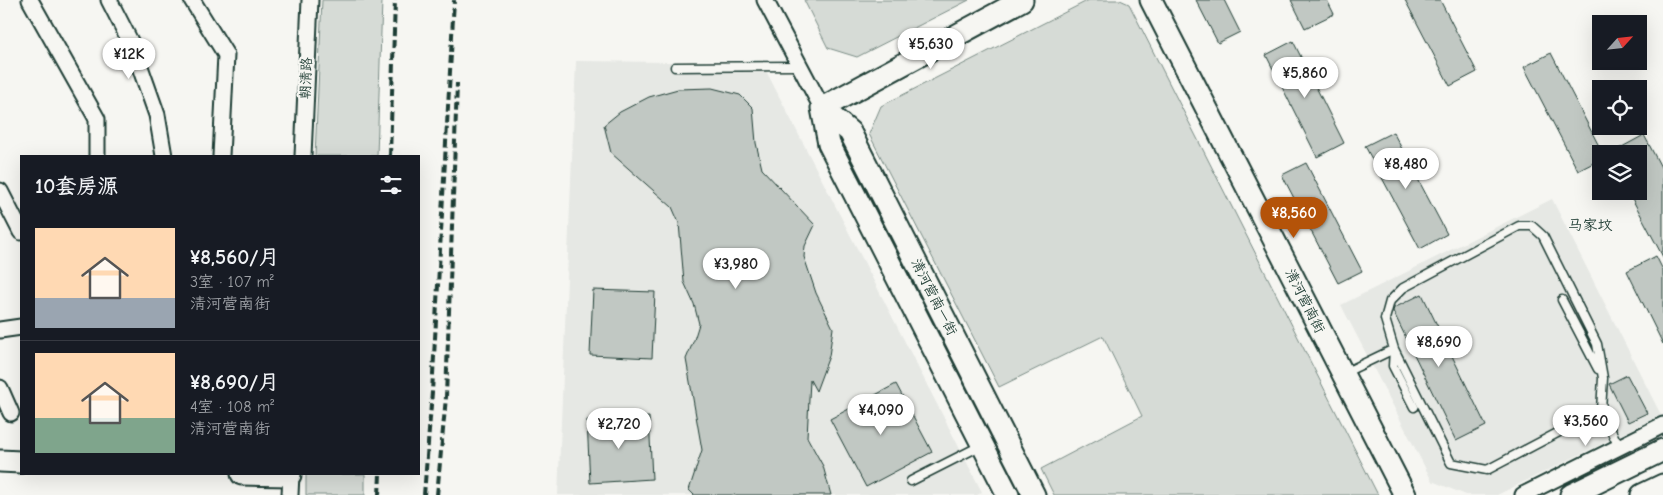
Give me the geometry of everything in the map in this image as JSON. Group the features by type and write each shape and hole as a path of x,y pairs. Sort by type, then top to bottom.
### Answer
{"street":[{"path":"30,0 97,119 97,155"},
{"path":"109,0 133,47 157,115 164,155"},
{"path":"192,0 226,56 221,155"},
{"name":"朝清路","path":"303,155 310,0"},
{"name":"清河营南一街","path":"765,0 822,108 829,144 1008,495"},
{"path":"822,108 1022,0"},
{"name":"清河营南街","path":"1151,0 1405,495"},
{"name":"清河营南一街","path":"822,108 850,132 1034,495"},
{"path":"0,191 20,230"},
{"path":"0,330 20,327"},
{"path":"0,388 11,413"},
{"path":"1523,495 1663,425"},
{"path":"1571,495 1663,450"},
{"path":"0,461 20,462"},
{"path":"249,475 290,481"},
{"path":"1642,495 1663,485"}],"lane":[{"path":"675,67 800,66"},
{"path":"1601,410 1487,470 1451,463 1394,349 1385,319 1390,301 1403,288 1519,226 1532,226 1542,236 1597,344 1603,378 1601,410 1619,447"},
{"path":"1562,300 1603,378"},
{"path":"1343,374 1394,349"},
{"path":"1394,349 1393,366 1414,407"},
{"path":"911,481 982,445"}],"shaded area":[{"path":"322,0 382,0 377,155 315,155"},
{"path":"804,0 969,0 857,57 828,48"},
{"path":"1089,0 1120,0 1129,4 1378,495 1054,495 1041,469 1142,416 1103,336 999,387 869,134 881,106"},
{"path":"576,61 762,63 982,492 977,495 558,495"},
{"path":"1552,199 1661,415 1497,495 1466,495 1432,481 1341,305"},
{"path":"306,475 365,475 365,495 306,495"}],"building":[{"path":"1196,0 1224,0 1240,32 1218,43"},
{"path":"1291,0 1327,0 1334,14 1305,28"},
{"path":"1405,0 1440,0 1477,72 1450,86"},
{"path":"1293,41 1344,143 1317,157 1266,55"},
{"path":"1551,53 1598,145 1592,145 1592,164 1578,171 1524,67"},
{"path":"712,88 740,95 753,108 756,143 762,169 815,225 805,246 804,257 816,293 833,328 829,356 816,391 810,380 807,437 823,466 831,495 694,495 689,490 702,450 686,359 699,324 694,304 684,282 679,223 672,207 611,153 604,125 620,112 649,97 678,89"},
{"path":"1393,132 1447,234 1420,249 1365,146"},
{"path":"1644,135 1663,171 1663,257 1633,200 1647,200 1647,145 1626,145"},
{"path":"1306,163 1362,271 1338,283 1282,175"},
{"path":"1656,256 1663,270 1663,344 1627,271"},
{"path":"593,290 655,292 652,358 590,355"},
{"path":"1422,294 1486,426 1456,441 1393,311 1394,308"},
{"path":"1627,375 1647,413 1628,422 1609,384"},
{"path":"896,384 932,452 866,487 830,419"},
{"path":"649,417 652,479 590,483 587,420"}],"railway":[{"path":"390,155 395,0"},
{"path":"424,495 432,392 454,0"},
{"path":"437,495 446,397 457,83"},
{"path":"379,495 380,475"}],"district":[{"name":"马家坟","path":"1590,225"}]}
